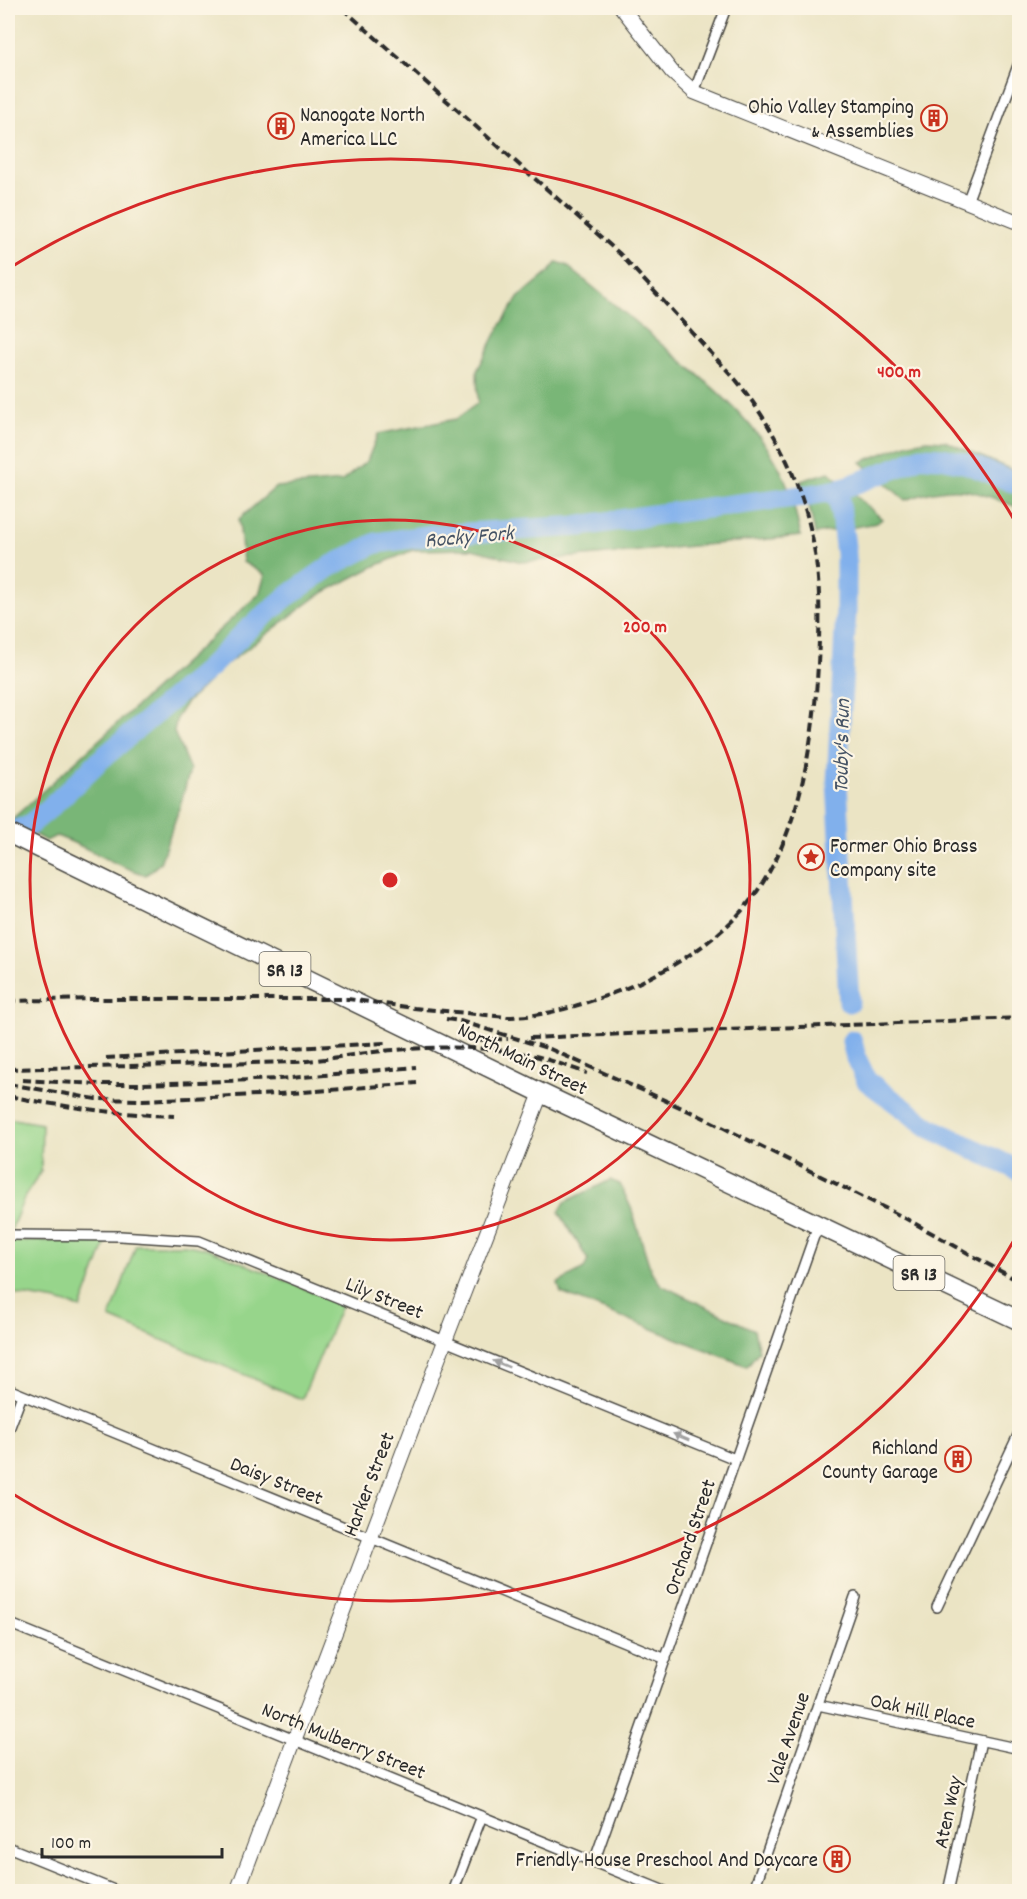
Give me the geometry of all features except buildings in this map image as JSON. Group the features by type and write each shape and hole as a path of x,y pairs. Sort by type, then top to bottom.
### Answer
{"highway":[{"name":"North Main Street","path":"8,833 541,1093 1020,1321"}],"street":[{"path":"622,8 672,72 694,92 1020,223"},
{"path":"694,92 726,8"},
{"path":"967,202 1020,60"},
{"name":"Harker Street","path":"237,1892 541,1093"},
{"name":"Orchard Street","path":"594,1862 818,1225"},
{"name":"Lily Street","path":"8,1235 120,1236 199,1241 735,1459"},
{"name":"Daisy Street","path":"8,1389 666,1659"},
{"path":"8,1432 22,1395"},
{"path":"937,1606 1020,1431"},
{"name":"Vale Avenue","path":"753,1892 855,1597"},
{"name":"North Mulberry Street","path":"8,1623 667,1892"},
{"name":"Oak Hill Place","path":"818,1705 1020,1749"},
{"name":"Aten Way","path":"948,1892 981,1741"},
{"path":"453,1892 482,1816"},
{"path":"8,1847 119,1892"}],"green space":[{"path":"557,262 566,265 717,391 751,426 778,465 788,487 801,536 522,562 472,549 413,550 373,567 319,595 228,663 186,703 177,717 174,732 190,770 160,863 146,875 123,867 56,836 46,841 10,821 259,594 265,575 243,562 239,519 276,487 342,481 367,461 378,434 456,419 478,403 477,371 499,328 518,298 549,272"},
{"path":"927,440 945,441 1019,473 1019,508 961,490 940,491 905,500 861,462 909,443"},
{"path":"829,472 882,519 877,523 815,534 801,481"},
{"path":"8,1118 42,1124 41,1172 25,1196 11,1230 8,1229"},
{"path":"610,1180 620,1184 632,1210 651,1271 661,1285 754,1330 759,1351 747,1366 561,1293 558,1283 584,1269 588,1260 559,1212 565,1202"},
{"path":"107,1240 81,1308 57,1301 8,1293 8,1241"},
{"path":"136,1245 186,1245 209,1249 342,1304 302,1399 110,1318"}],"waterway":[{"name":"Rocky Fork","path":"8,832 28,826 52,806 99,761 208,669 246,631 285,598 329,567 376,543 433,535 581,526 810,495 838,490 921,457 942,458 968,464 1020,485"},
{"name":"Touby's Run","path":"838,490 846,554 846,611 837,782 849,1002"},
{"name":"Touby's Run","path":"852,1041 856,1058 867,1081 930,1128 1020,1171"}],"railway":[{"path":"8,1001 348,999 507,1017 558,1010 583,1004 648,978 688,956 724,929 753,897 769,872 793,816 802,785 813,724 819,649 819,588 816,557 802,498 774,436 736,380 620,254 342,8"},
{"path":"529,1038 1020,1018"},
{"path":"446,1019 460,1021 550,1049 700,1116 903,1217 1020,1282"},
{"path":"466,1040 508,1039"},
{"path":"106,1058 385,1043"},
{"path":"8,1069 295,1062 383,1051 449,1048 518,1053 587,1073"},
{"path":"22,1080 143,1084 279,1079 416,1067"},
{"path":"8,1084 96,1099 143,1100 279,1094 417,1083"},
{"path":"8,1096 131,1114 174,1116"}],"place":[{"name":"Ohio Valley Stamping & Assemblies","path":"934,118"},
{"name":"Nanogate North America LLC","path":"281,126"},
{"name":"Former Ohio Brass Company site","path":"811,857"},
{"name":"Richland County Garage","path":"958,1459"},
{"name":"Friendly House Preschool And Daycare","path":"837,1859"}]}
